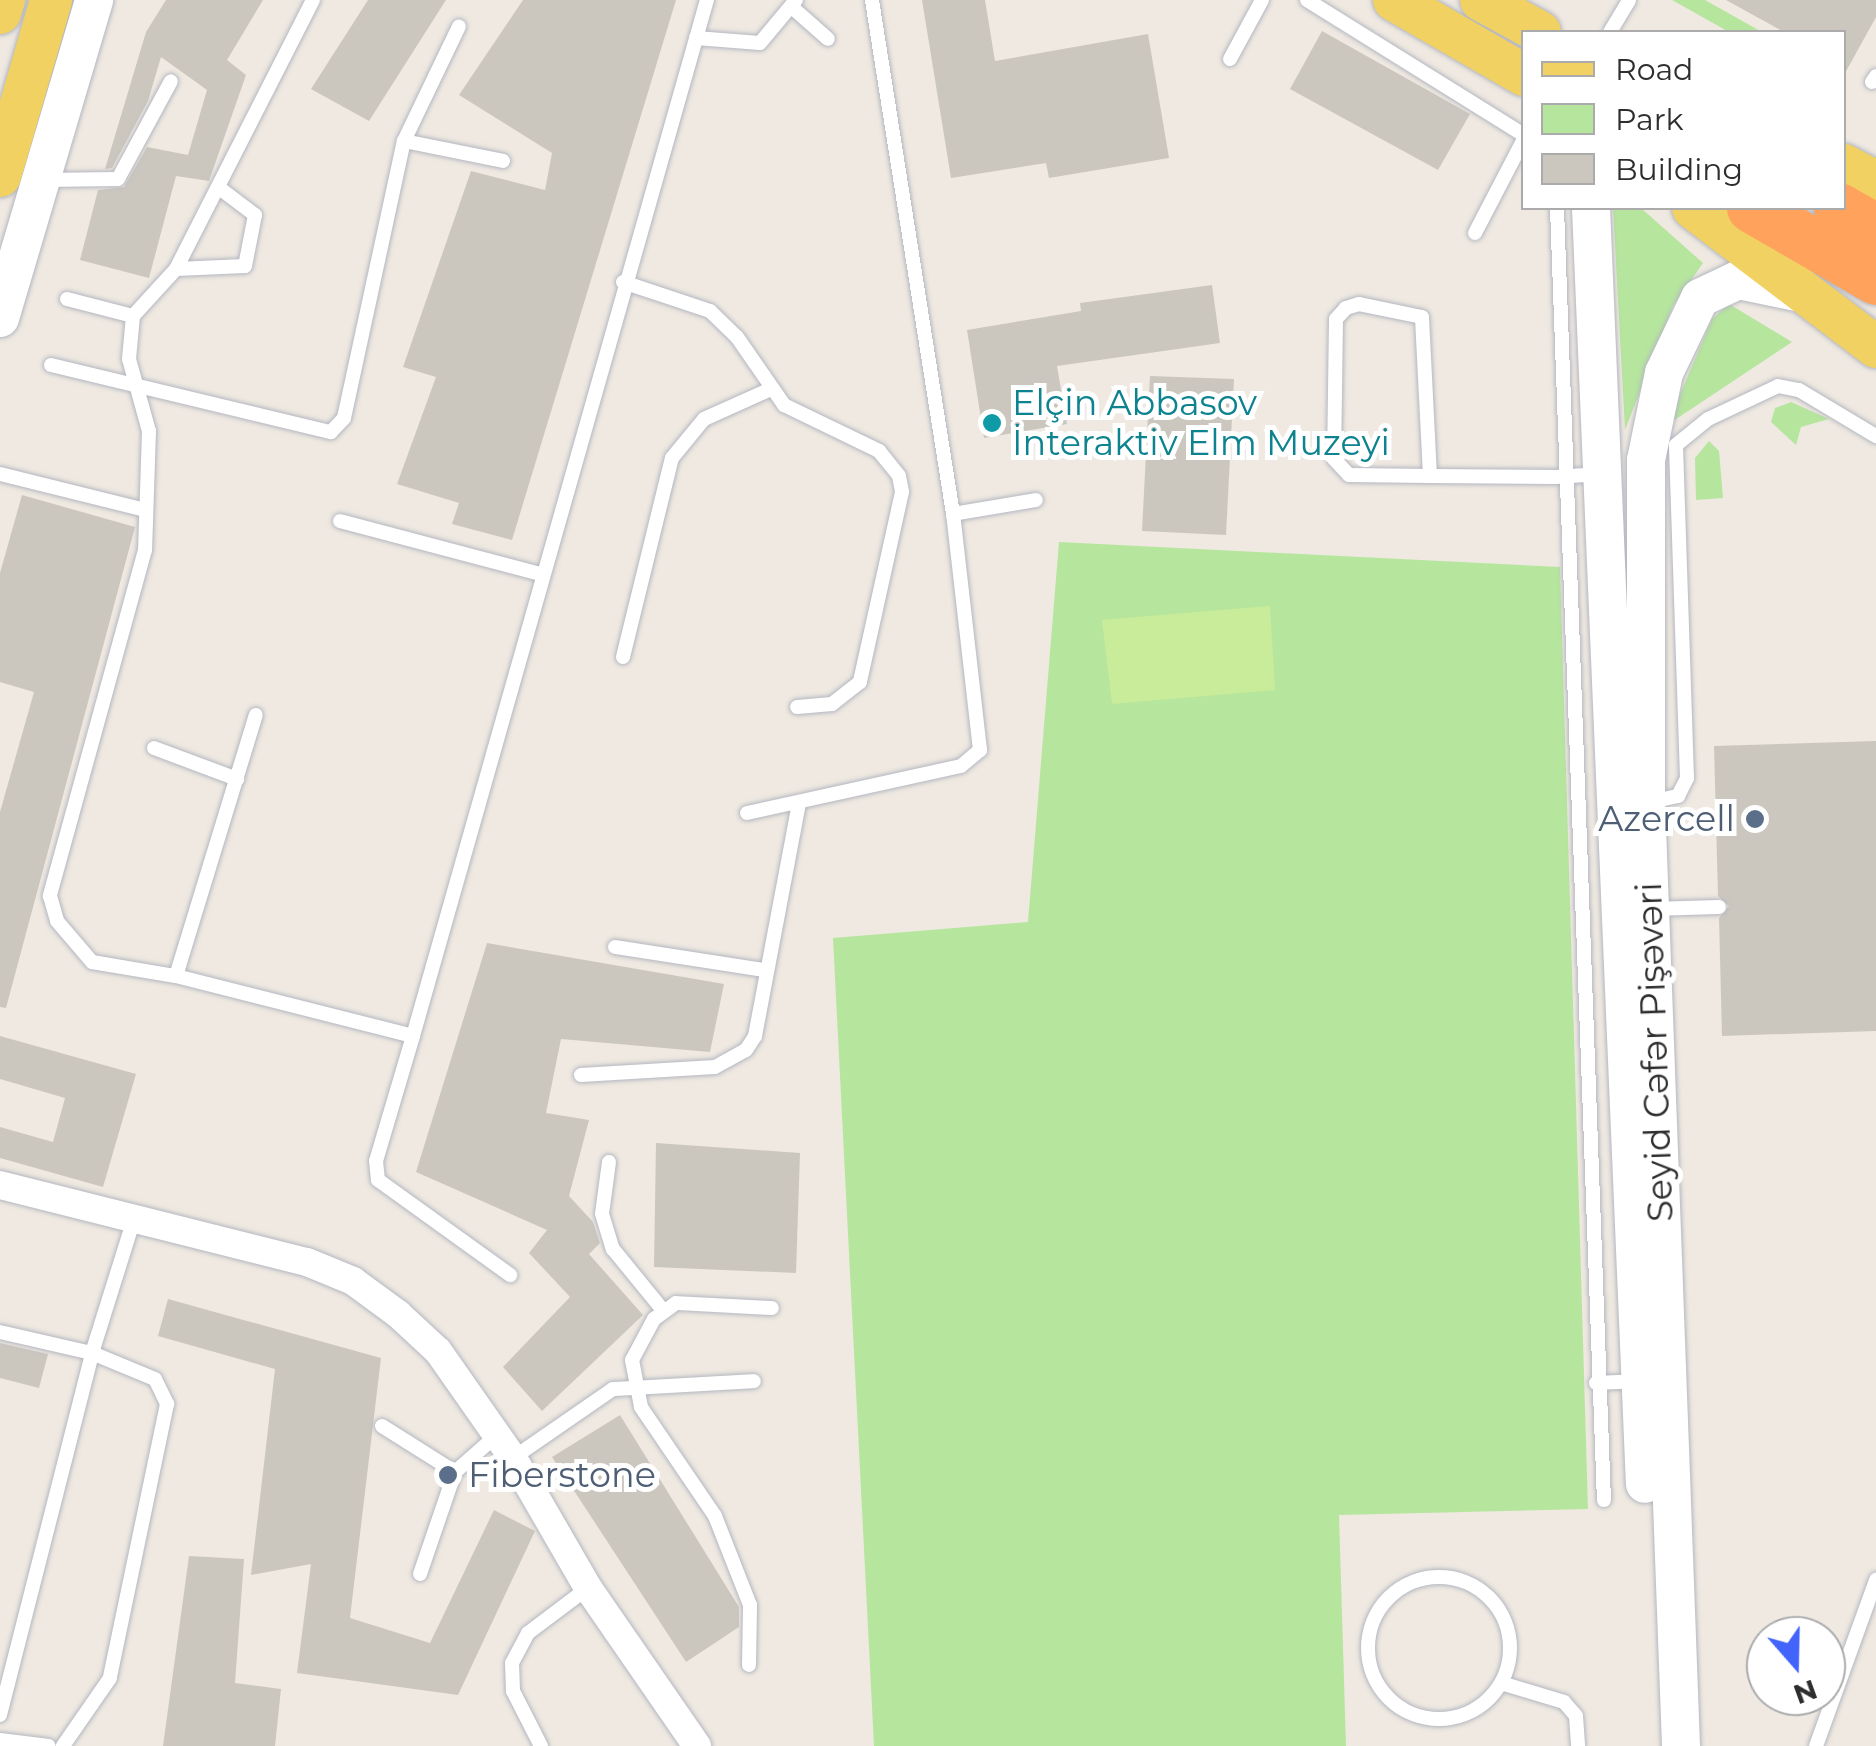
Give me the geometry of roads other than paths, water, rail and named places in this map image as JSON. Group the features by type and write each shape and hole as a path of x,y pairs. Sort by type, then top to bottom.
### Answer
{"highway":[{"path":"1755,210 1876,280"},
{"path":"1843,210 1876,229"}],"main road":[{"path":"0,13 4,0"},
{"path":"20,178 31,69 51,0"},
{"path":"1394,0 1513,73"},
{"path":"1481,0 1536,30"},
{"path":"1846,166 1876,182"},
{"path":"1696,210 1876,347"}],"street":[{"path":"0,318 20,178 94,0"},
{"name":"Seyid Cəfər Pişəvəri","path":"1591,210 1610,575 1655,1746"},
{"name":"Seyid Cəfər Pişəvəri","path":"1681,1746 1646,802 1650,419 1686,316 1721,284 1738,280 1803,294"},
{"path":"1610,575 1650,573"},
{"path":"0,1185 133,1222 307,1262 354,1281 438,1351 513,1458 588,1588 696,1746"}],"lane":[{"path":"313,0 176,269 133,316 128,339 134,383 149,432 146,550 50,896 57,921 92,962 176,976 413,1036"},
{"path":"510,1276 378,1180 376,1161 623,282 708,0"},
{"path":"747,813 961,766 980,750 953,514 872,0"},
{"path":"1230,59 1262,0"},
{"path":"1308,0 1521,135"},
{"path":"1611,30 1628,0"},
{"path":"696,38 760,43 795,4 828,39"},
{"path":"51,365 331,432 344,418 404,141 460,26"},
{"path":"20,178 118,180 171,81"},
{"path":"404,141 502,161"},
{"path":"1475,233 1521,143"},
{"path":"176,269 245,266 255,214 218,187"},
{"path":"1556,210 1596,1383 1604,1500"},
{"path":"623,282 710,311 738,337 771,389 796,413 880,452 899,476 902,492 860,682 832,704 797,707"},
{"path":"66,299 133,316"},
{"path":"1430,476 1422,318 1359,304 1346,308 1336,319 1334,459 1349,475 1430,476 1566,476 1605,473"},
{"path":"1646,802 1678,796 1687,778 1676,444 1708,418 1778,386 1798,390 1876,436"},
{"path":"623,657 672,458 704,418 771,389"},
{"path":"0,474 145,510"},
{"path":"953,514 1036,500"},
{"path":"340,521 541,574"},
{"path":"176,976 256,715"},
{"path":"154,748 237,779"},
{"path":"581,1076 726,1063 755,1036 764,970 799,804"},
{"path":"1650,909 1718,907"},
{"path":"615,947 764,970"},
{"path":"608,1162 602,1214 613,1249 662,1309"},
{"path":"0,1716 92,1353 133,1222"},
{"path":"749,1664 754,1619 714,1516 632,1384 632,1360 662,1309 676,1303 772,1308"},
{"path":"0,1332 92,1353 155,1378 168,1404 110,1678 62,1746"},
{"path":"513,1458 595,1398 632,1384 754,1380"},
{"path":"1596,1383 1641,1381"},
{"path":"382,1426 455,1472"},
{"path":"420,1574 455,1472 496,1435"},
{"path":"1432,1577 1482,1591 1509,1634 1502,1683 1462,1716 1412,1714 1375,1680 1368,1646 1377,1614 1400,1588 1432,1577"},
{"path":"1816,1746 1876,1580"},
{"path":"541,1746 514,1691 512,1663 528,1632 588,1588"},
{"path":"1502,1683 1564,1702 1576,1716 1578,1746"},
{"path":"0,1740 49,1746"}],"place":[{"name":"Elçin Abbasov İnteraktiv Elm Muzeyi","path":"992,423"},
{"name":"Azercell","path":"1755,819"},
{"name":"Fiberstone","path":"448,1475"}]}
